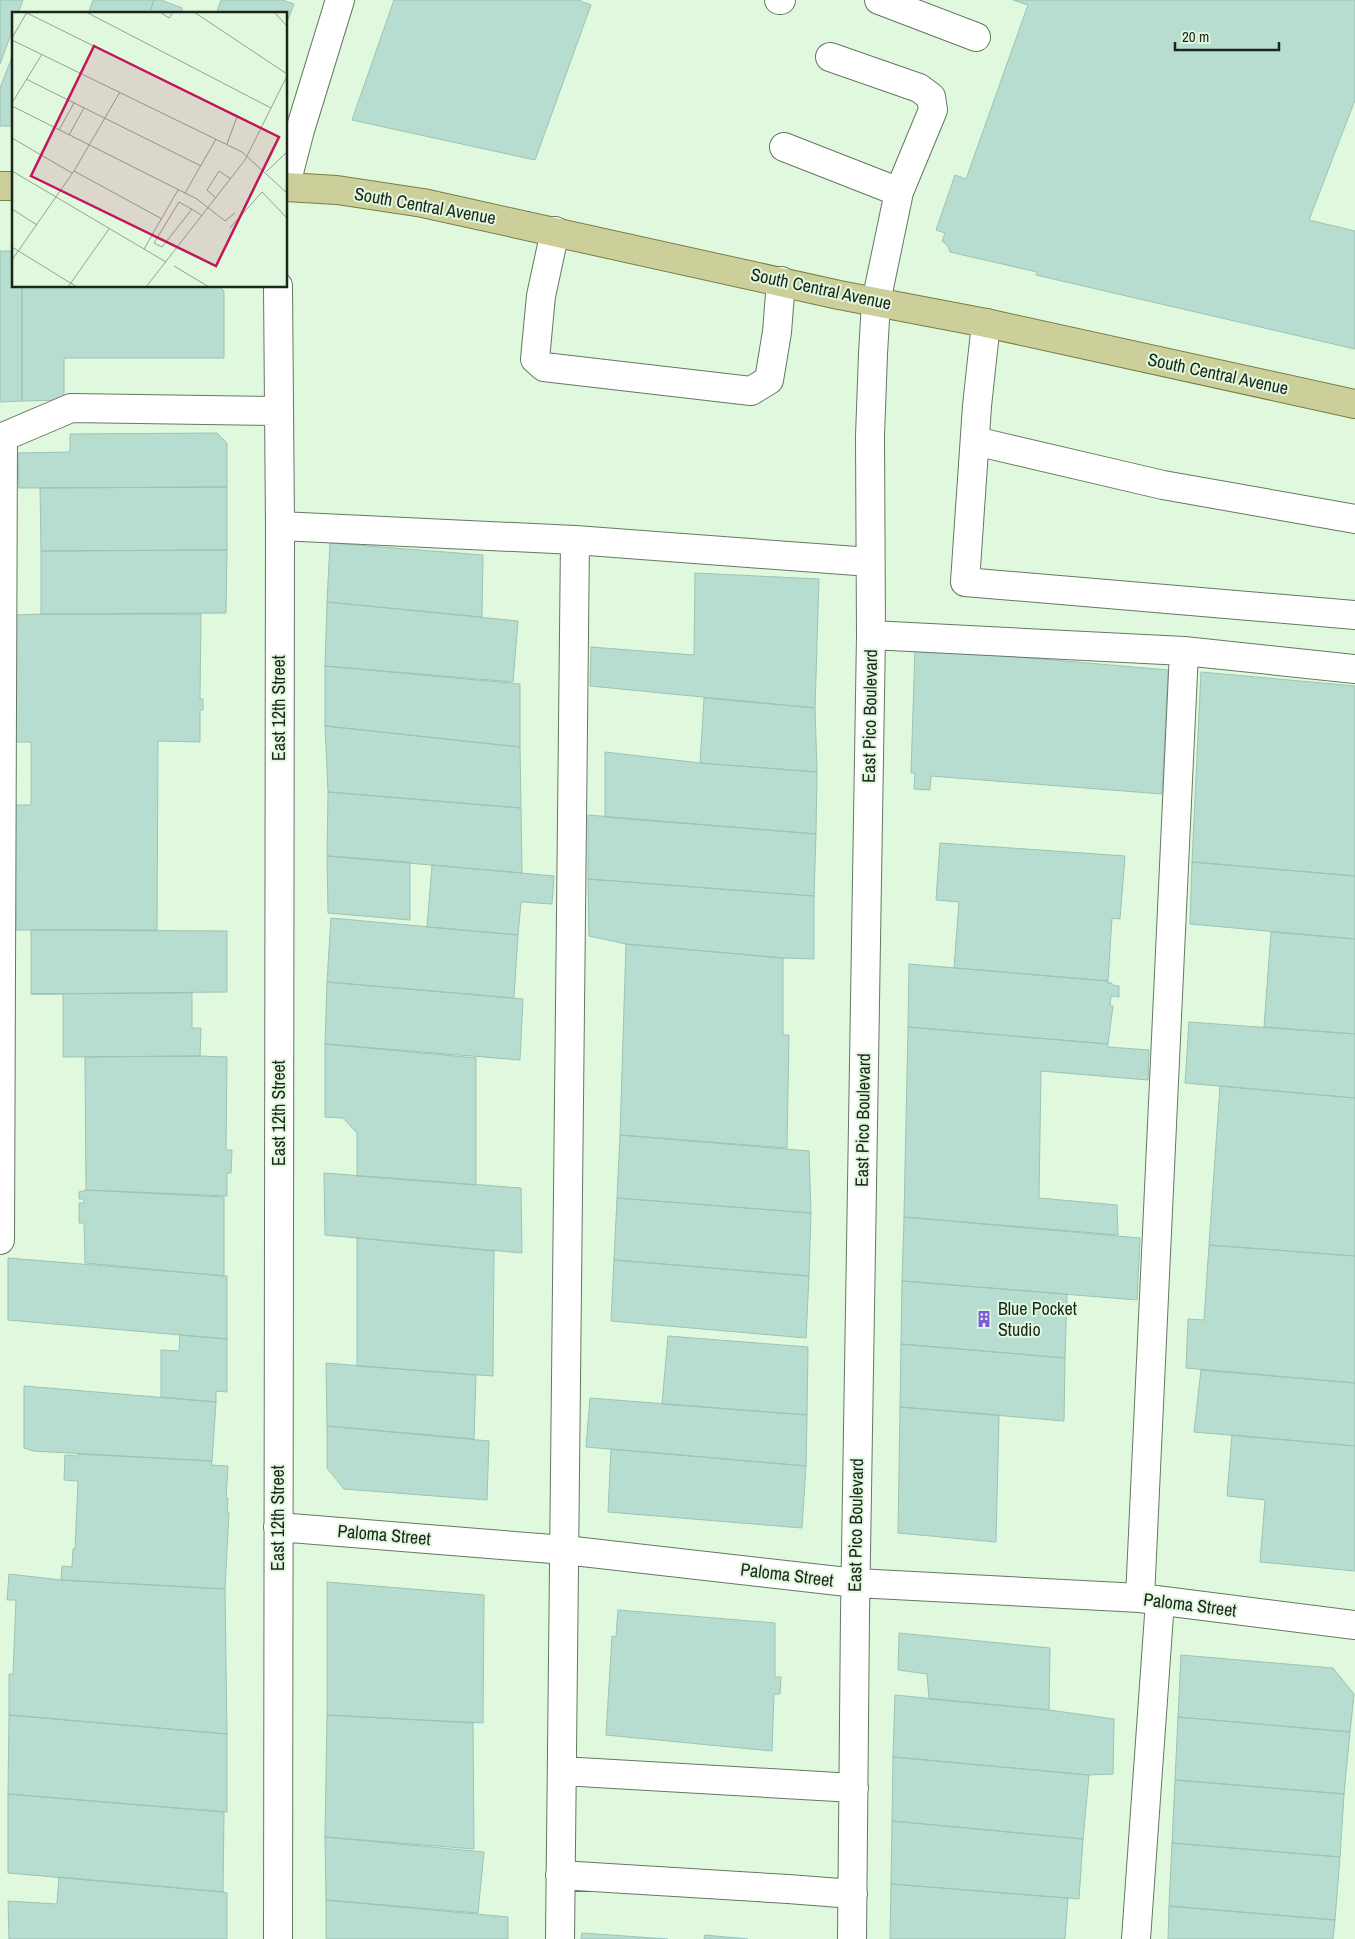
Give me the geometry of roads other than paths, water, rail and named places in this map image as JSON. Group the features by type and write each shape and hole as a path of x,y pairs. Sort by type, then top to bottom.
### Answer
{"main road":[{"name":"South Central Avenue","path":"288,185 423,202 876,302 986,323 1355,404"}],"street":[{"path":"288,177 298,135 340,0"},
{"path":"879,0 976,37"},
{"name":"East Pico Boulevard","path":"830,57 920,88 931,97 933,110 898,192 876,302 870,436 871,635 852,1939"},
{"path":"784,147 898,192"},
{"path":"555,231 541,296 535,359 544,367 751,391 768,380 777,332 781,281"},
{"name":"East 12th Street","path":"278,288 280,526 278,1939"},
{"path":"986,323 977,406 965,582 1355,615"},
{"path":"0,1240 3,437 71,408 278,411"},
{"path":"975,441 1163,485 1355,519"},
{"path":"280,526 575,540 870,562"},
{"path":"560,1939 575,540"},
{"path":"871,635 1184,652 1355,669"},
{"path":"1136,1939 1184,652"},
{"name":"Paloma Street","path":"278,1527 565,1550 856,1583 1150,1599 1355,1625"},
{"path":"562,1771 854,1788"},
{"path":"560,1875 853,1894"}],"place":[{"name":"Blue Pocket Studio","path":"984,1319"}]}
